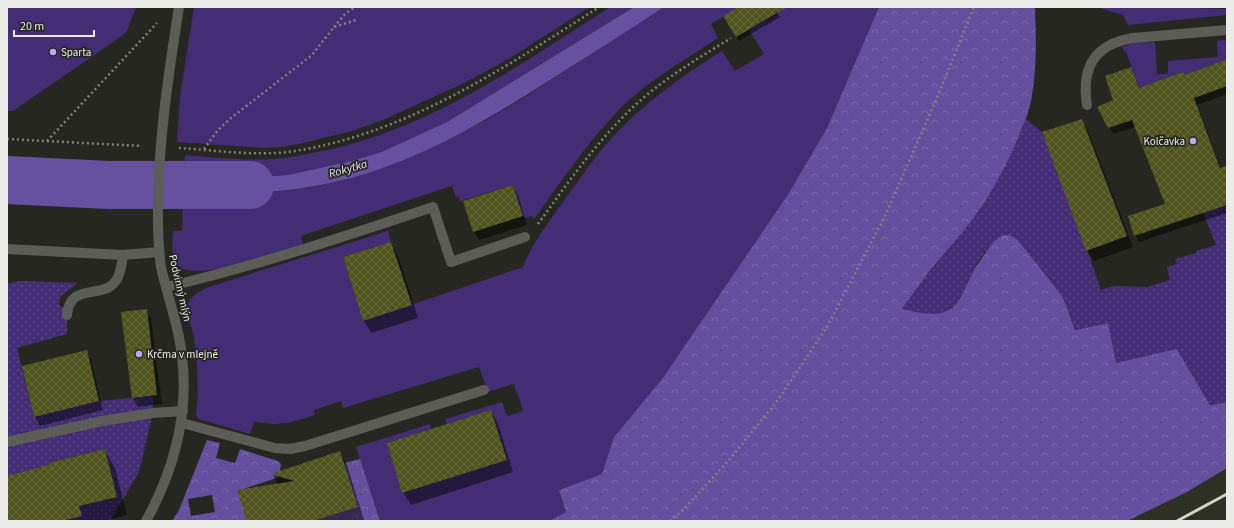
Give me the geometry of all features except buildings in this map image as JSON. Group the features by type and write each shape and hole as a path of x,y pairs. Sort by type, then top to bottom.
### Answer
{"street":[{"name":"Podvinný mlýn","path":"146,521 170,470 184,411 183,362 179,337 166,287 159,252 158,221 161,151 179,7"},
{"path":"1086,104 1084,90 1089,67 1097,54 1107,45 1133,38 1227,30"},
{"path":"166,287 211,277 288,255 433,207 451,262 525,238"},
{"path":"7,249 123,256 159,252"},
{"path":"67,315 72,299 77,296 102,290 111,286 118,278 123,256"},
{"path":"182,423 261,445 290,449 305,446 484,390"},
{"path":"7,442 102,421 153,413 184,411"}],"path":[{"path":"204,150 218,130 231,118 312,55 345,14 355,7"},
{"path":"7,139 161,151 204,150 256,153 287,152 321,146 370,132 418,112 486,78 599,7"},
{"path":"670,521 683,510 729,460 778,400 826,327 885,216 937,98 974,7"},
{"path":"334,27 356,20"},
{"path":"46,141 158,21"},
{"path":"525,238 534,230 594,149 622,118 653,90 682,68 731,38"}],"shaded area":[{"name":"Sparta","path":"7,7 136,7 126,33 13,111 7,111"},
{"path":"194,7 590,7 507,60 462,84 383,120 352,131 299,144 263,148 177,142 180,96"},
{"path":"610,7 634,7 447,122 379,153 347,162 288,175 257,177 184,177 185,155 251,160 284,158 317,152 357,142 396,129 470,94 541,52"},
{"path":"664,7 739,7 711,24 718,38 651,82 615,114 583,152 534,219 532,216 526,218 523,216 513,185 460,201 458,196 456,197 452,186 301,236 303,245 237,265 200,271 186,269 177,264 173,252 173,231 182,231 183,195 285,191 317,186 359,176 441,143 486,120 523,98"},
{"path":"775,7 879,7 827,128 787,196 662,379 614,437 602,474 559,490 566,512 549,521 380,521 356,447 430,424 431,429 387,443 403,493 507,459 491,410 447,424 445,419 502,402 507,416 523,411 514,384 488,392 479,367 343,408 341,401 314,410 315,415 288,423 273,424 254,422 250,434 199,419 196,415 198,376 194,338 187,308 190,299 198,293 215,285 388,231 391,242 343,257 363,321 523,267 526,258 546,225 599,153 626,123 672,85 722,51 735,71 764,54 749,30 778,13"},
{"path":"1096,7 1227,9 1227,15 1128,25 1123,15"},
{"path":"1217,41 1227,41 1227,59 1185,75 1183,72 1153,83 1140,92 1127,54 1122,47 1134,43 1155,42 1157,74 1168,74 1168,61 1218,57"},
{"path":"1026,119 1042,132 1101,290 1113,286 1147,287 1170,280 1167,267 1177,264 1175,259 1216,245 1204,215 1206,211 1227,205 1227,402 1210,405 1177,349 1116,363 1108,323 1075,330 1063,297 1018,240 1010,235 1000,236 987,249 976,265 958,302 951,309 945,312 933,314 902,309 930,270 971,222 988,197 1010,157"},
{"path":"20,281 78,283 60,297 59,305 67,310 67,334 17,348 34,417 99,401 153,396 153,413 139,472 110,521 65,520 82,516 79,506 117,497 105,449 49,463 52,474 7,486 7,284"},
{"path":"1227,468 1227,521 1127,521 1187,492"}],"green space":[{"path":"879,7 1035,7 1036,40 1034,84 1030,107 1012,152 984,204 902,309 925,313 938,313 957,303 975,268 993,242 1002,235 1010,235 1018,240 1063,297 1075,330 1108,323 1177,349 1210,405 1227,402 1227,468 1187,492 1127,521 549,521 566,512 559,490 602,474 614,437 662,379 787,196 827,128"},
{"path":"207,440 220,443 216,458 235,463 240,449 278,461 281,464 280,471 282,476 238,491 247,521 172,521 179,510","holes":["212,495 215,512 191,516 188,499"]},
{"path":"360,459 380,521 313,521 357,507 344,463"}],"water":[{"path":"634,7 664,7 530,93 472,127 411,157 348,179 299,189 233,194 183,195 184,177 257,177 288,175 347,162 379,153 447,122"}],"waterway":[{"name":"Rokytka","path":"7,180 109,185 250,185"}],"railway":[{"path":"1177,521 1227,494"}],"place":[{"name":"Sparta","path":"53,52"},
{"name":"Kolčavka","path":"1193,141"},
{"name":"Krčma v mlejně","path":"139,354"}]}
